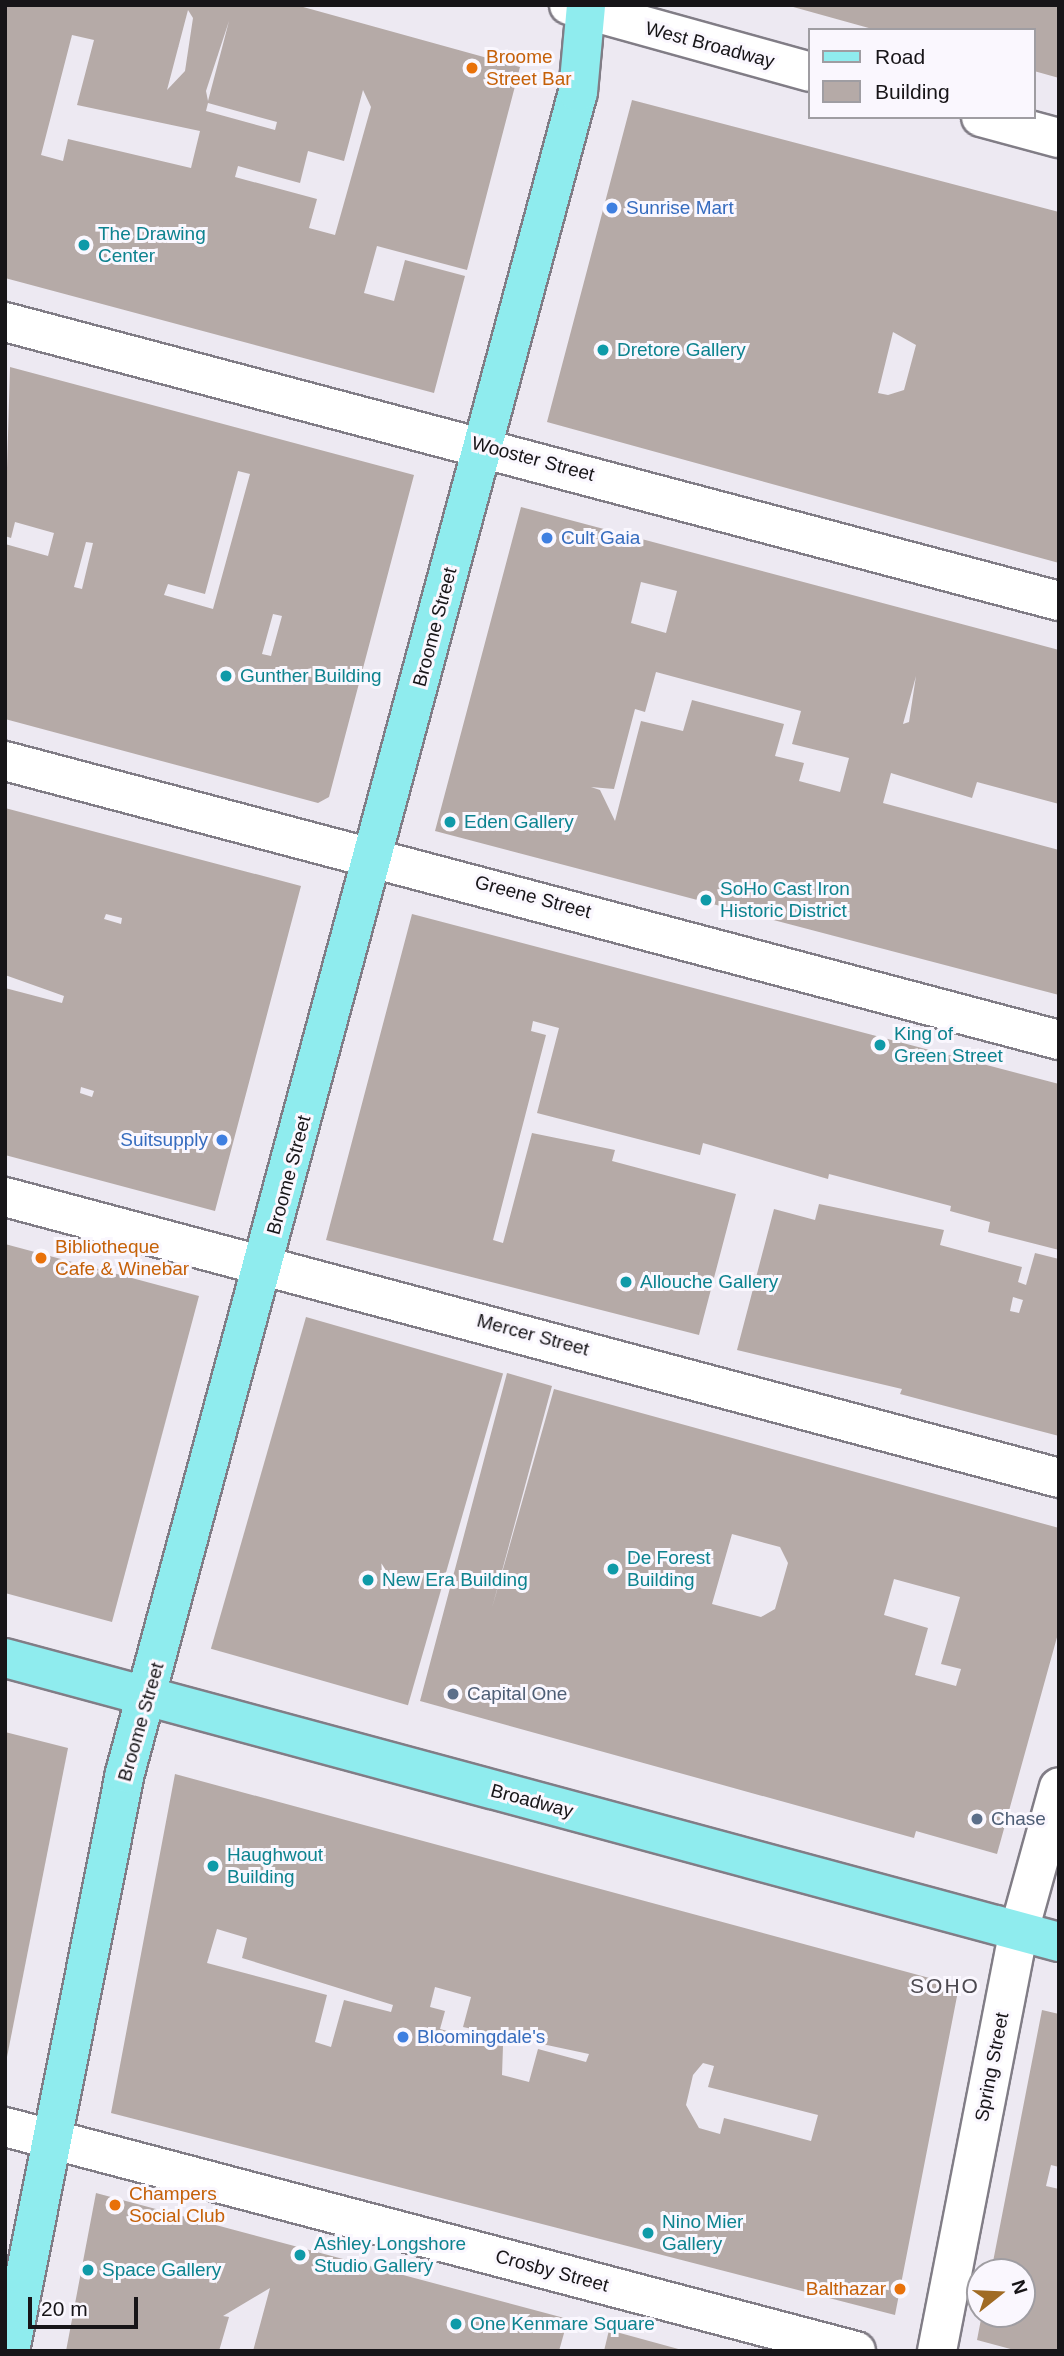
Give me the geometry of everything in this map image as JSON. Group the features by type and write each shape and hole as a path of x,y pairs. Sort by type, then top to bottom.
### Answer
{"main road":[{"name":"Broome Street","path":"10,2351 125,1773 266,1262 581,80 583,6"},
{"name":"Broadway","path":"5,1658 1059,1942"}],"street":[{"name":"West Broadway","path":"583,6 808,71"},
{"path":"988,119 1059,138"},
{"name":"Wooster Street","path":"5,322 484,446 1059,601"},
{"name":"Greene Street","path":"5,761 374,855 1059,1040"},
{"name":"Mercer Street","path":"5,1197 266,1262 1059,1478"},
{"name":"Spring Street","path":"937,2351 1019,1931 1059,1787"},
{"name":"Crosby Street","path":"5,2127 856,2351"}],"building":[{"path":"5,5 296,5 520,67 467,270 377,246 364,293 394,301 405,260 465,276 434,393 5,278","holes":["188,10 193,18 185,71 167,90","229,21 208,101 206,91","72,35 94,40 77,105 200,131 191,168 68,139 63,161 41,155","363,90 371,107 335,235 309,228 317,199 235,177 238,166 300,183 308,151 344,161","208,103 277,122 275,130 206,111"]},
{"path":"786,5 1059,5 1059,78 1036,72 1036,28 869,28"},
{"path":"632,100 1059,212 1059,563 547,422","holes":["893,332 916,345 904,390 888,395 878,393"]},
{"path":"10,367 414,475 329,797 318,803 5,719 5,544 48,556 54,533 15,522 11,538 5,536","holes":["238,471 250,474 213,609 164,595 168,584 205,594","86,542 93,543 82,589 74,587","273,614 282,616 271,656 262,654"]},
{"path":"521,507 1059,650 1059,804 977,782 972,798 891,773 883,803 1059,850 1059,995 435,831","holes":["641,582 677,591 666,633 631,623","656,672 801,711 792,744 849,758 840,792 799,781 804,763 775,756 784,724 692,700 683,731 641,721 615,821 600,790 591,787 614,789 635,709 645,712","916,676 909,722 903,724"]},
{"path":"5,808 301,886 215,1211 5,1155 5,988 62,1003 64,996 5,975","holes":["106,914 122,918 121,924 104,919","81,1087 94,1091 92,1097 80,1093"]},
{"path":"412,914 1059,1084 1059,1250 988,1232 990,1222 950,1211 951,1206 829,1174 828,1179 703,1143 700,1155 537,1113 559,1028 533,1021 531,1031 546,1035 493,1240 503,1243 532,1133 615,1150 612,1161 736,1194 699,1335 326,1240"},
{"path":"819,1204 944,1230 940,1245 1022,1267 1018,1282 1026,1285 1035,1253 1059,1259 1059,1436 900,1394 902,1389 737,1350 774,1209 815,1220","holes":["1013,1297 1023,1300 1019,1313 1010,1311"]},
{"path":"5,1244 199,1296 112,1622 5,1593"},
{"path":"306,1317 503,1374 408,1705 211,1649"},
{"path":"507,1373 552,1386 492,1608 554,1389 1059,1528 1059,1630 997,1854 916,1831 914,1838 420,1701","holes":["732,1534 780,1547 788,1563 775,1609 761,1617 712,1604","894,1579 960,1597 941,1664 961,1669 956,1686 915,1675 928,1628 884,1615"]},
{"path":"5,1732 68,1748 7,2057 5,2056"},
{"path":"175,1774 959,1986 895,2315 111,2113","holes":["217,1929 247,1938 242,1958 393,2005 391,2012 344,2000 331,2047 315,2042 327,1995 207,1963","435,1987 471,1997 463,2027 589,2054 586,2062 538,2049 529,2082 502,2075 503,2046 440,2029 445,2011 430,2007","703,2063 714,2066 708,2087 818,2115 811,2141 724,2118 720,2134 699,2128 686,2105 693,2075"]},
{"path":"1042,2010 1059,2014 1059,2167 1051,2165 1046,2186 1059,2189 1059,2351 1018,2351 977,2340 979,2328 1036,2328 1036,2258 994,2258"},
{"path":"96,2193 568,2319 559,2351 253,2351 270,2288 223,2316 229,2317 219,2351 66,2351"},
{"path":"609,2330 682,2350 682,2351 604,2351"}],"place":[{"name":"Broome Street Bar","path":"472,68"},
{"name":"Sunrise Mart","path":"612,208"},
{"name":"The Drawing Center","path":"84,245"},
{"name":"Dretore Gallery","path":"603,350"},
{"name":"Cult Gaia","path":"547,538"},
{"name":"Gunther Building","path":"226,676"},
{"name":"Eden Gallery","path":"450,822"},
{"name":"SoHo Cast Iron Historic District","path":"706,900"},
{"name":"King of Green Street","path":"880,1045"},
{"name":"Suitsupply","path":"222,1140"},
{"name":"Bibliotheque Cafe & Winebar","path":"41,1258"},
{"name":"Allouche Gallery","path":"626,1282"},
{"name":"De Forest Building","path":"613,1569"},
{"name":"New Era Building","path":"368,1580"},
{"name":"Capital One","path":"453,1694"},
{"name":"Chase","path":"977,1819"},
{"name":"Haughwout Building","path":"213,1866"},
{"name":"Bloomingdale's","path":"403,2037"},
{"name":"Champers Social Club","path":"115,2205"},
{"name":"Nino Mier Gallery","path":"648,2233"},
{"name":"Ashley Longshore Studio Gallery","path":"300,2255"},
{"name":"Space Gallery","path":"88,2270"},
{"name":"Balthazar","path":"900,2289"},
{"name":"One Kenmare Square","path":"456,2324"}],"district":[{"name":"SOHO","path":"945,1986"}]}
